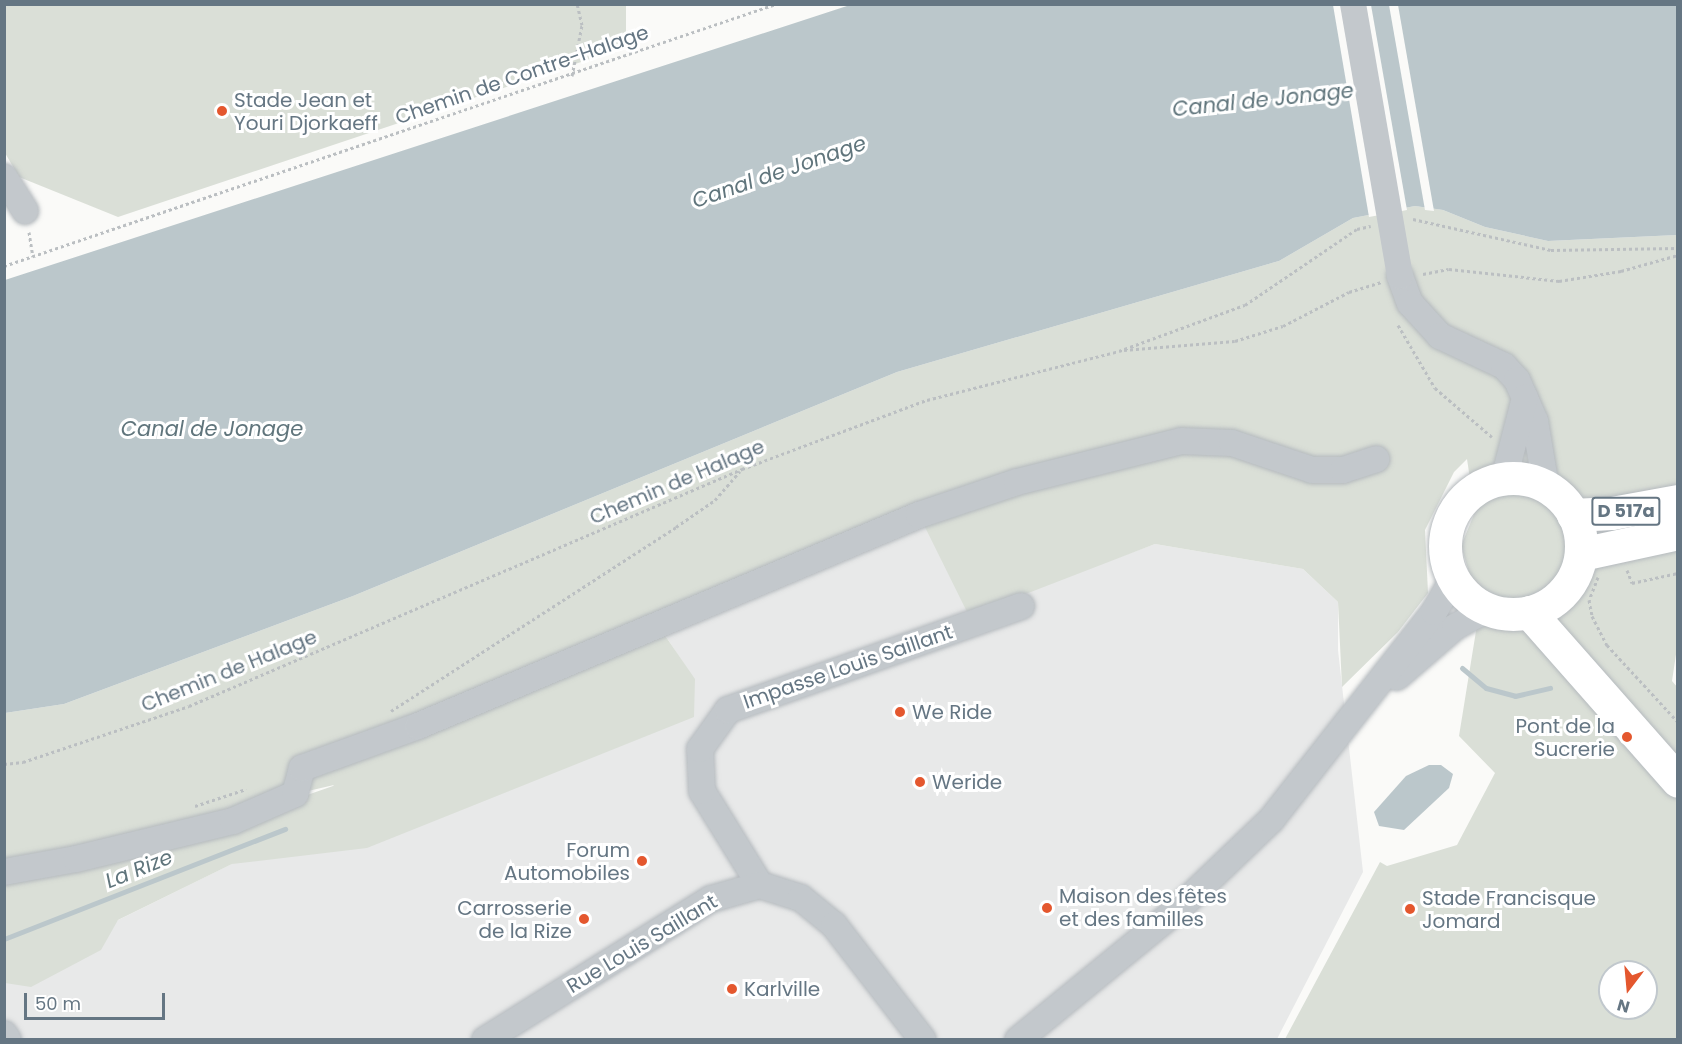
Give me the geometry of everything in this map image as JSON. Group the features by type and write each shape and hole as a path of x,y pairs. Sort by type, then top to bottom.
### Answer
{"main road":[{"path":"1504,479 1525,480 1546,487 1573,515 1591,563 1575,574 1561,595 1529,612 1501,613 1487,609 1468,596 1453,579 1445,547 1452,516 1468,495 1504,479"},
{"name":"D 517a","path":"1573,515 1612,513 1677,501"},
{"name":"D 517a","path":"1591,563 1677,533"},
{"path":"1529,612 1677,781"}],"street":[{"path":"1353,4 1401,278 1410,303 1424,321 1463,349 1504,366 1525,395 1535,421 1546,487"},
{"path":"4,177 25,211"},
{"path":"1504,479 1525,395"},
{"path":"4,872 76,859 232,821 295,794 302,768 418,726 919,515 1017,482 1181,441 1232,443 1312,470 1344,470 1376,459"},
{"path":"1018,1040 1176,910 1271,820 1434,612 1453,579"},
{"name":"Impasse Louis Saillant","path":"759,885 702,791 700,748 728,710 1021,606"},
{"path":"1356,713 1455,627 1487,609"},
{"path":"759,885 801,898 834,925 923,1040"},
{"name":"Rue Louis Saillant","path":"485,1040 711,899 759,885"},
{"path":"4,1034 8,1040"}],"path":[{"path":"572,76 582,25 577,4"},
{"name":"Chemin de Contre-Halage","path":"4,266 572,76 776,4"},
{"path":"1418,219 1551,250 1677,248"},
{"name":"Chemin de Halage","path":"4,764 23,762 189,706 742,469 927,400 1119,351 1245,305 1357,229"},
{"path":"1119,351 1235,341 1283,326 1348,292 1401,278 1449,269 1560,281 1621,272 1677,255"},
{"path":"381,717 676,527 715,500 742,469"},
{"path":"1591,563 1594,582 1589,600 1592,616 1607,645 1677,722"},
{"path":"1625,565 1632,583 1677,573"},
{"path":"1677,634 1677,672"},
{"path":"192,806 248,789"}],"shaded area":[{"name":"Stade Jean et Youri Djorkaeff","path":"4,5 626,5 626,47 118,217 19,177 5,153"},
{"path":"1415,206 1443,210 1485,227 1548,241 1677,235 1678,641 1672,681 1678,688 1677,1039 1285,1039 1380,862 1387,866 1457,845 1495,773 1459,736 1476,631 1472,582 1461,546 1475,512 1467,459 1454,472 1425,530 1428,593 1398,632 1342,687 1338,602 1303,569 1155,544 969,616 919,515 655,621 695,679 694,717 367,848 232,864 118,920 101,950 31,987 5,983 5,713 64,704 353,596 897,372 1279,261 1353,218","holes":["333,786 244,817 295,794"]},
{"path":"918,512 1004,600 1155,544 1303,569 1338,602 1338,650 1363,872 1277,1039 5,1040 5,976 562,701 694,679 655,620"}],"water":[{"name":"Canal de Jonage","path":"850,5 1677,5 1677,235 1548,241 1485,227 1443,210 1415,206 1353,218 1279,261 897,372 353,596 64,704 5,713 5,280"},
{"path":"1429,765 1441,765 1453,774 1449,788 1404,830 1379,826 1374,812 1406,776"}],"pier":[{"path":"1333,5 1371,5 1407,210 1369,217"},
{"path":"1389,5 1398,5 1434,211 1425,210"}],"waterway":[{"name":"La Rize","path":"1462,668 1486,688 1515,696 1550,688"},
{"name":"La Rize","path":"4,939 285,829"}],"place":[{"name":"Stade Jean et Youri Djorkaeff","path":"222,111"},
{"name":"We Ride","path":"900,712"},
{"name":"Pont de la Sucrerie","path":"1627,737"},
{"name":"Weride","path":"920,782"},
{"name":"Forum Automobiles","path":"642,861"},
{"name":"Maison des fêtes et des familles","path":"1047,908"},
{"name":"Stade Francisque Jomard","path":"1410,909"},
{"name":"Carrosserie de la Rize","path":"584,919"},
{"name":"Karlville","path":"732,989"}]}
